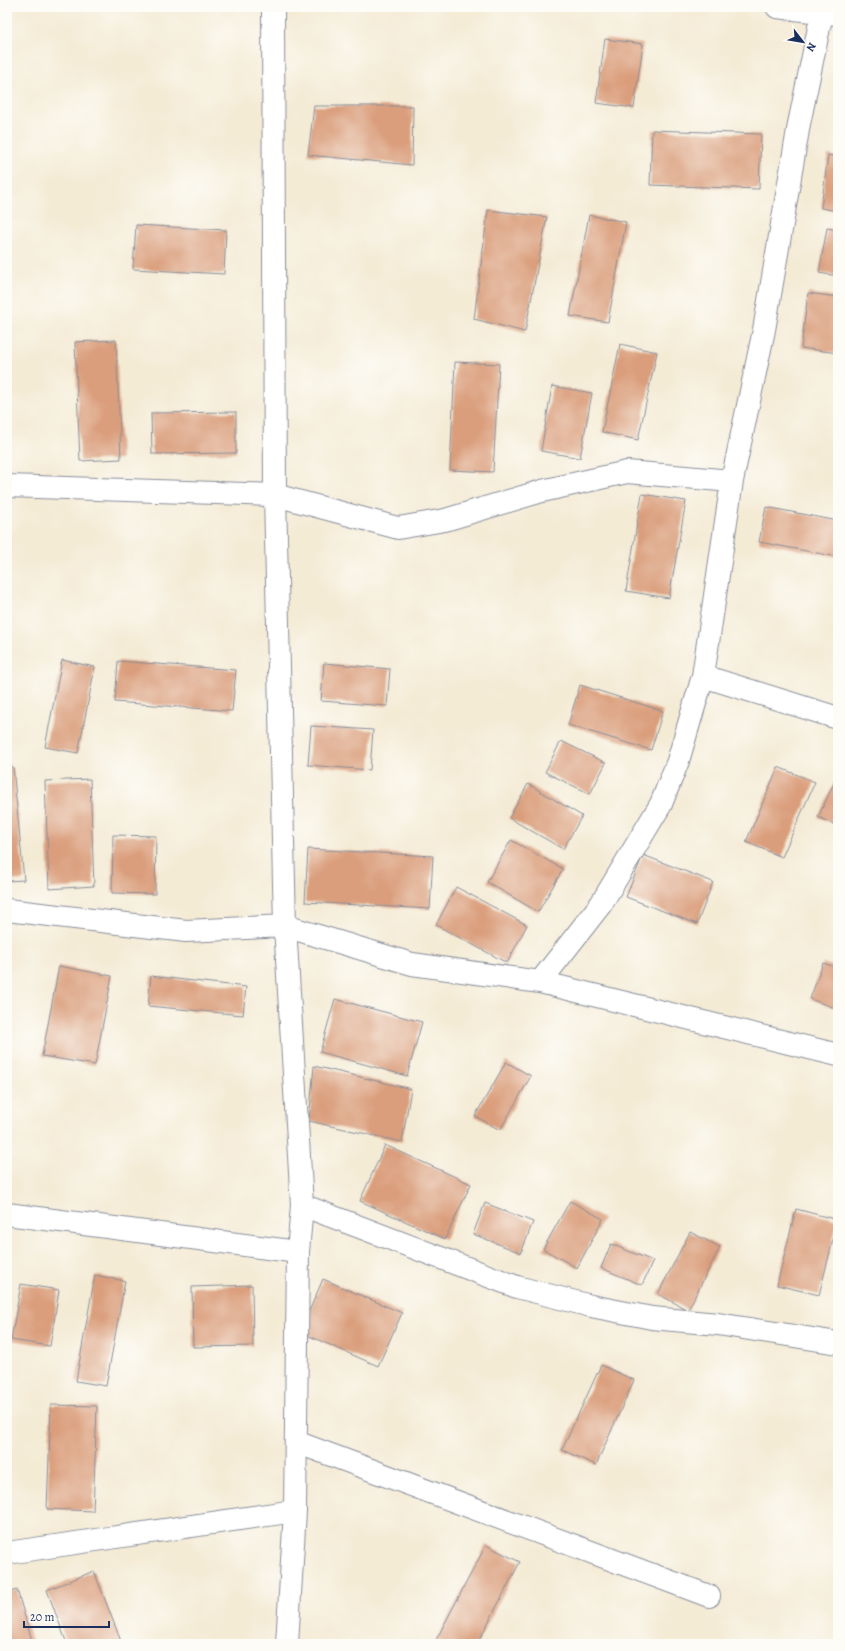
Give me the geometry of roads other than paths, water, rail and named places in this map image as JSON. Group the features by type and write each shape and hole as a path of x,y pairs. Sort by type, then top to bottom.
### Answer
{"street":[{"path":"273,7 275,495 285,926 302,1205 298,1252 295,1511 287,1644"},
{"path":"540,982 601,904 661,804 678,761 703,676 732,481 764,330 799,124 830,13 777,7"},
{"path":"7,486 275,495 398,528 445,520 542,491 627,472 732,481"},
{"path":"703,676 838,718"},
{"path":"7,910 186,931 285,926 412,964 540,982 838,1055"},
{"path":"302,1205 517,1287 591,1306 652,1318 718,1324 838,1344"},
{"path":"7,1214 298,1252"},
{"path":"296,1442 709,1596"},
{"path":"7,1553 295,1511"}]}
